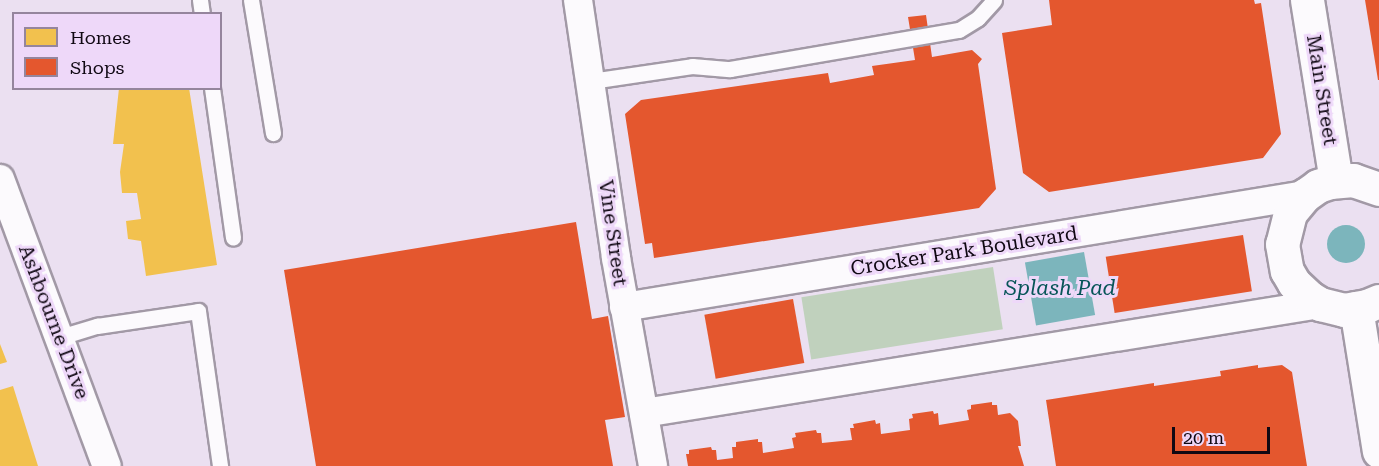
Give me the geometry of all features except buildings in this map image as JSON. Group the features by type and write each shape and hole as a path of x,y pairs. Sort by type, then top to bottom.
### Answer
{"street":[{"name":"Vine Street","path":"578,0 624,307 653,466"},
{"name":"Main Street","path":"1307,0 1336,181"},
{"name":"Ashbourne Drive","path":"0,179 107,466"},
{"name":"Crocker Park Boulevard","path":"1320,304 1294,283 1283,258 1285,223 1305,195 1318,186 1336,181 1353,180 1376,186"},
{"name":"Crocker Park Boulevard","path":"624,307 1305,195"},
{"path":"644,413 1320,304 1344,309 1367,305 1379,451"}],"lane":[{"path":"251,0 273,133"},
{"path":"591,81 692,66 730,69 959,30 978,18 994,0"},
{"path":"212,90 233,238"},
{"path":"60,337 97,326 198,311 220,466"}],"green space":[{"path":"993,267 1003,329 811,360 801,297"}],"water":[{"path":"1346,225 1353,226 1359,231 1364,237 1364,251 1359,257 1353,262 1346,263 1339,262 1333,257 1328,251 1327,244 1328,237 1333,231 1339,226"},
{"name":"Splash Pad","path":"1084,252 1095,315 1036,325 1025,262"}]}
